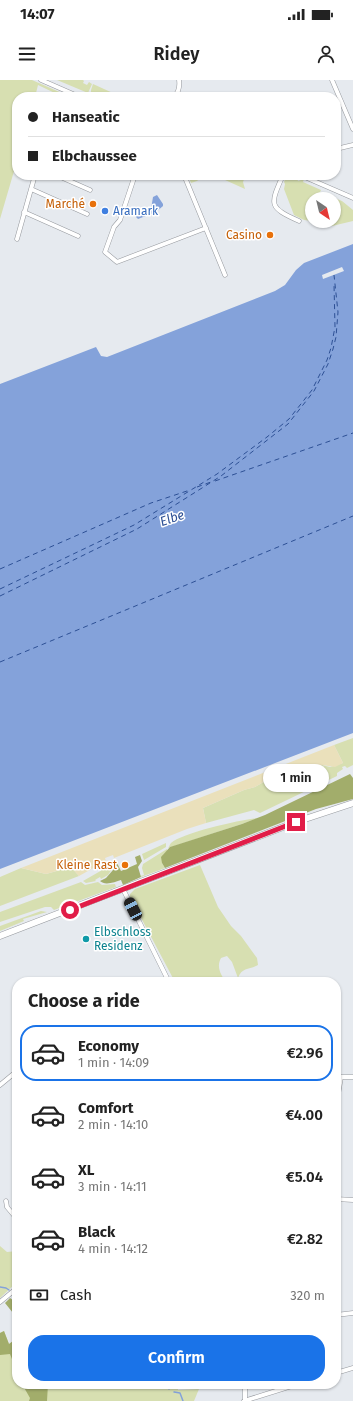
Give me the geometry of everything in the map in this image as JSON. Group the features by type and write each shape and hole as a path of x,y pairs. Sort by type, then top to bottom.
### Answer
{"main road":[{"path":"0,936 296,822 353,803"}],"street":[{"path":"41,80 69,92"},
{"path":"178,92 179,80"},
{"path":"332,80 337,92"},
{"path":"341,101 353,130"},
{"path":"341,149 353,145"},
{"path":"16,239 34,180"},
{"path":"67,180 90,190"},
{"path":"133,180 120,220 114,227 105,252 117,262 206,228"},
{"path":"186,180 225,275"},
{"path":"282,180 273,197 274,203 279,212 299,221"},
{"path":"312,180 353,198"},
{"path":"31,189 87,214"},
{"path":"24,212 78,236"},
{"path":"123,889 167,977"},
{"path":"0,1084 12,1075"},
{"path":"341,1078 353,1077"},
{"path":"341,1199 353,1200"},
{"path":"6,1201 7,1207 12,1213"},
{"path":"0,1302 12,1292"},
{"path":"341,1314 353,1313"},
{"path":"341,1372 353,1368"},
{"path":"245,1389 244,1401 282,1389"}],"green space":[{"path":"0,80 32,80 60,92 53,92 38,85 36,92 12,92 12,178 0,219"},
{"path":"57,80 83,80 83,83 87,85 89,82 92,84 88,92"},
{"path":"93,84 111,92 91,92"},
{"path":"190,180 198,180 197,181 191,183"},
{"path":"225,180 244,180 245,189"},
{"path":"285,180 304,180 303,182 321,190 320,192 305,192 305,220 294,215 284,189"},
{"path":"341,201 353,210 353,221 341,224"},
{"path":"353,738 353,765 347,768 345,766 342,767 343,769 337,773 337,776 260,813 254,810 206,823 203,808 244,790 255,787 267,780 283,781 291,779 322,765 330,767 343,763 334,745"},
{"path":"350,774 353,778 353,799 316,809 165,868 162,863 161,857 170,847 265,815"},
{"path":"258,818 168,848 171,843 177,839 199,831"},
{"path":"166,843 166,847 144,860 142,854"},
{"path":"167,849 163,855 162,863 165,868 141,877 140,876 144,875 142,868 143,864"},
{"path":"140,855 142,861 138,867 141,877 123,885 121,880 113,883 105,883 100,881 106,878 113,870 113,865 117,863 121,871 137,864 135,857"},
{"path":"111,865 112,869 108,875 101,879 100,877 95,880 96,881 86,883 83,881"},
{"path":"200,865 218,907 231,926 241,936 257,958 258,965 244,970 238,977 232,962 227,956 221,958 219,965 223,977 172,977 130,897 130,894 135,889"},
{"path":"71,867 79,876 0,906 0,877 21,868 46,874"},
{"path":"81,882 85,885 98,882 102,885 115,884 116,887 54,910 51,907 45,907 0,922 0,912"},
{"path":"41,911 47,912 23,919 24,921 0,931 0,926"},
{"path":"0,1246 7,1252 12,1252 12,1287 0,1298"},
{"path":"10,1298 12,1299 12,1312 5,1303"},
{"path":"4,1331 9,1344 12,1342 12,1389 199,1389 194,1401 0,1401 0,1333"},
{"path":"4,1331 9,1344 12,1342 12,1359 10,1354 0,1355 0,1333"},
{"path":"25,1389 48,1389 47,1401 29,1401 30,1398"}],"sand":[{"path":"334,745 343,763 335,767 322,765 283,781 267,780 255,787 244,790 203,808 206,823 114,858 113,855 105,858 106,861 79,876 71,867 46,874 21,868"}],"water":[{"path":"157,195 163,206 156,212 138,219 136,215 151,209 153,197"},
{"name":"Elbe","path":"353,244 353,733 0,869 0,384 96,347 101,356 107,357 275,291 285,285 296,270 304,263"}],"pier":[{"path":"342,267 344,271 323,279 322,275"}],"waterway":[{"path":"0,1287 9,1290"},
{"path":"174,1392 180,1393 183,1401"}],"ferry route":[{"path":"0,596 137,529 221,476 288,424 314,391 328,364 333,349 336,337 338,312 334,275"},
{"path":"0,589 134,525 217,474 289,419 312,390 327,360 335,327 334,284"},
{"path":"215,481 353,433"},
{"path":"197,487 211,482"},
{"path":"0,569 151,503 190,490"},
{"path":"0,662 353,516"}],"place":[{"name":"Marché","path":"93,204"},
{"name":"Aramark","path":"105,211"},
{"name":"Casino","path":"270,235"},
{"name":"Kleine Rast","path":"125,865"},
{"name":"Elbschloss Residenz","path":"86,939"}],"route":[{"path":"70,910 296,822"}]}
